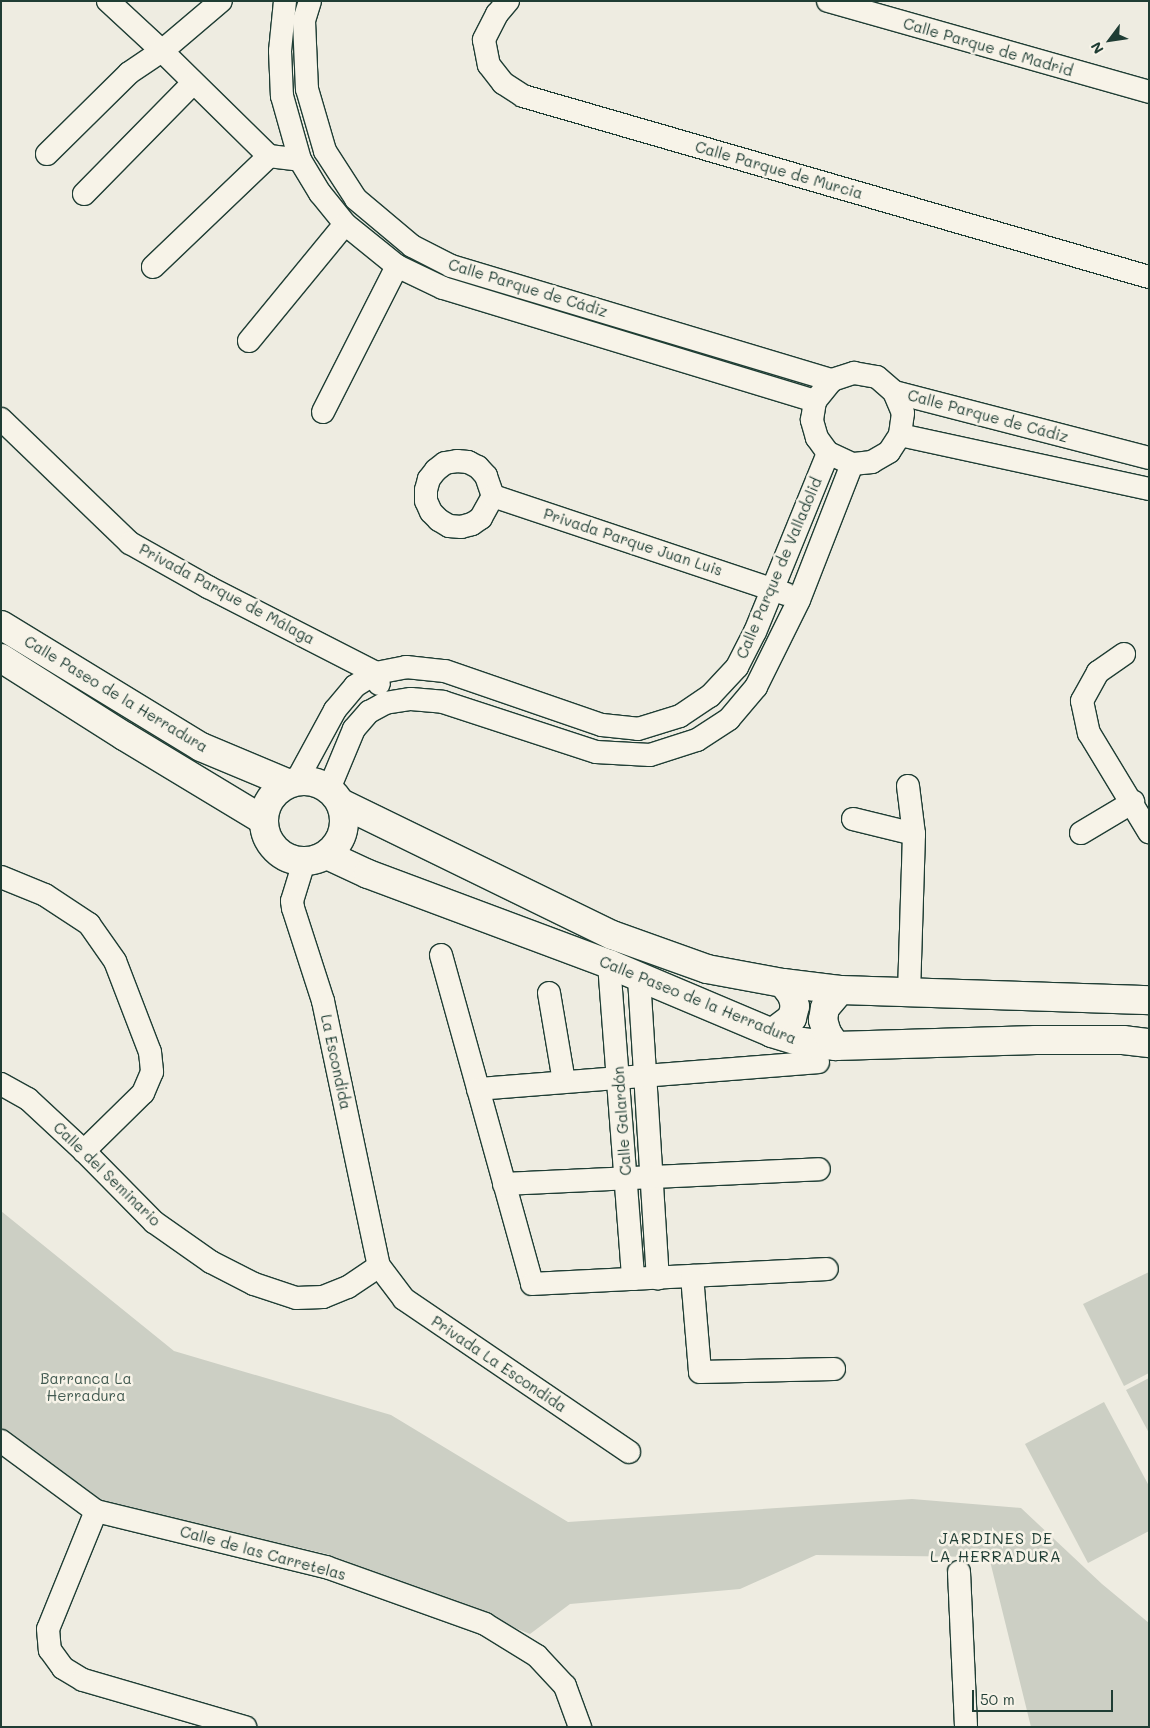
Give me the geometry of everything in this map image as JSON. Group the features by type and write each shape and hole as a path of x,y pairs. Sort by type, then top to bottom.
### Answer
{"main road":[{"name":"Calle Paseo de la Herradura","path":"1,625 201,748 292,782"},
{"name":"Calle Paseo de la Herradura","path":"1,658 124,736 263,820"},
{"path":"292,782 335,796 344,822 339,841 315,858 288,858 275,849 266,836 263,820 270,798 292,782"},
{"name":"Calle Paseo de la Herradura","path":"335,796 612,935 707,969 783,983 840,990 1149,1000"},
{"name":"Calle Paseo de la Herradura","path":"315,858 368,874 609,964 772,1033 802,1042 827,1054 1045,1040 1122,1040 1149,1043"},
{"path":"772,1033 792,1018 795,1006 792,995 783,983"},
{"path":"827,1054 827,1033 823,1020 825,1008 840,990"}],"street":[{"path":"108,1 269,156 300,160"},
{"path":"47,154 129,73 162,51 221,1"},
{"name":"Calle Parque de Cádiz","path":"285,1 280,52 282,96 300,160 320,193 345,224 397,266 443,288 815,401"},
{"name":"Calle Parque de Cádiz","path":"310,1 304,21 307,89 326,151 356,199 412,246 451,266 832,380 854,373 877,377 894,392 1149,458"},
{"name":"Calle Parque de Murcia","path":"508,1 497,14 484,40 489,65 502,83 523,96 1149,278"},
{"name":"Calle Parque de Madrid","path":"828,1 875,8 1149,92"},
{"path":"84,194 193,83"},
{"path":"153,267 269,156"},
{"path":"249,341 345,224"},
{"path":"323,412 397,266"},
{"path":"832,380 815,401 812,420 817,438 828,453 852,464 872,462 889,452 900,435 903,413 894,392"},
{"name":"Privada Parque de Málaga","path":"1,418 130,543 208,587 376,673"},
{"path":"900,435 1149,489"},
{"name":"Calle Parque de Valladolid","path":"292,782 335,710 354,686 376,673 406,667 445,671 602,725 638,729 680,716 710,696 737,667 755,632 828,453"},
{"name":"Calle Parque de Valladolid","path":"335,796 354,729 369,712 386,703 411,699 443,702 596,752 650,755 697,740 729,719 756,687 799,600 852,464"},
{"name":"Privada Parque Juan Luis","path":"494,496 773,588 799,600"},
{"path":"1124,654 1098,672 1082,701 1089,732 1149,832"},
{"path":"376,673 386,703"},
{"path":"908,786 914,834 909,992"},
{"path":"1081,834 1132,802"},
{"path":"854,819 914,834"},
{"name":"La Escondida","path":"315,858 292,901 293,908 323,1001 379,1266"},
{"path":"1,877 45,895 89,924 115,961 150,1052 152,1072 144,1093 84,1151"},
{"path":"441,955 532,1284 827,1269"},
{"name":"Calle Galardón","path":"609,964 634,1278"},
{"name":"Calle Galardón","path":"640,978 658,1278"},
{"path":"549,993 564,1082"},
{"path":"478,1089 645,1076 827,1054"},
{"name":"Calle del Seminario","path":"1,1084 28,1099 84,1151 154,1222 211,1262 254,1284 296,1298 323,1297 348,1287 379,1266"},
{"path":"504,1184 819,1168"},
{"name":"Privada La Escondida","path":"379,1266 404,1299 629,1452"},
{"path":"692,1276 700,1372 834,1369"},
{"name":"Calle de las Carretelas","path":"1,1441 96,1511 326,1566 485,1624 537,1656 565,1686 580,1727"},
{"path":"96,1511 48,1629 50,1650 62,1668 83,1680 245,1727"},
{"path":"959,1572 966,1727"}],"green space":[{"name":"Barranca La Herradura","path":"1,1211 174,1351 391,1415 568,1522 912,1499 1021,1508 1102,1584 1149,1623 1149,1727 1031,1727 989,1557 816,1555 740,1589 570,1604 530,1634 327,1554 105,1503 1,1428"},
{"path":"1149,1272 1149,1373 1124,1386 1083,1304"},
{"path":"1149,1378 1149,1433 1126,1390"},
{"path":"1104,1402 1149,1486 1149,1531 1088,1563 1025,1444"}],"district":[{"name":"JARDINES DE LA HERRADURA","path":"996,1547"}]}
